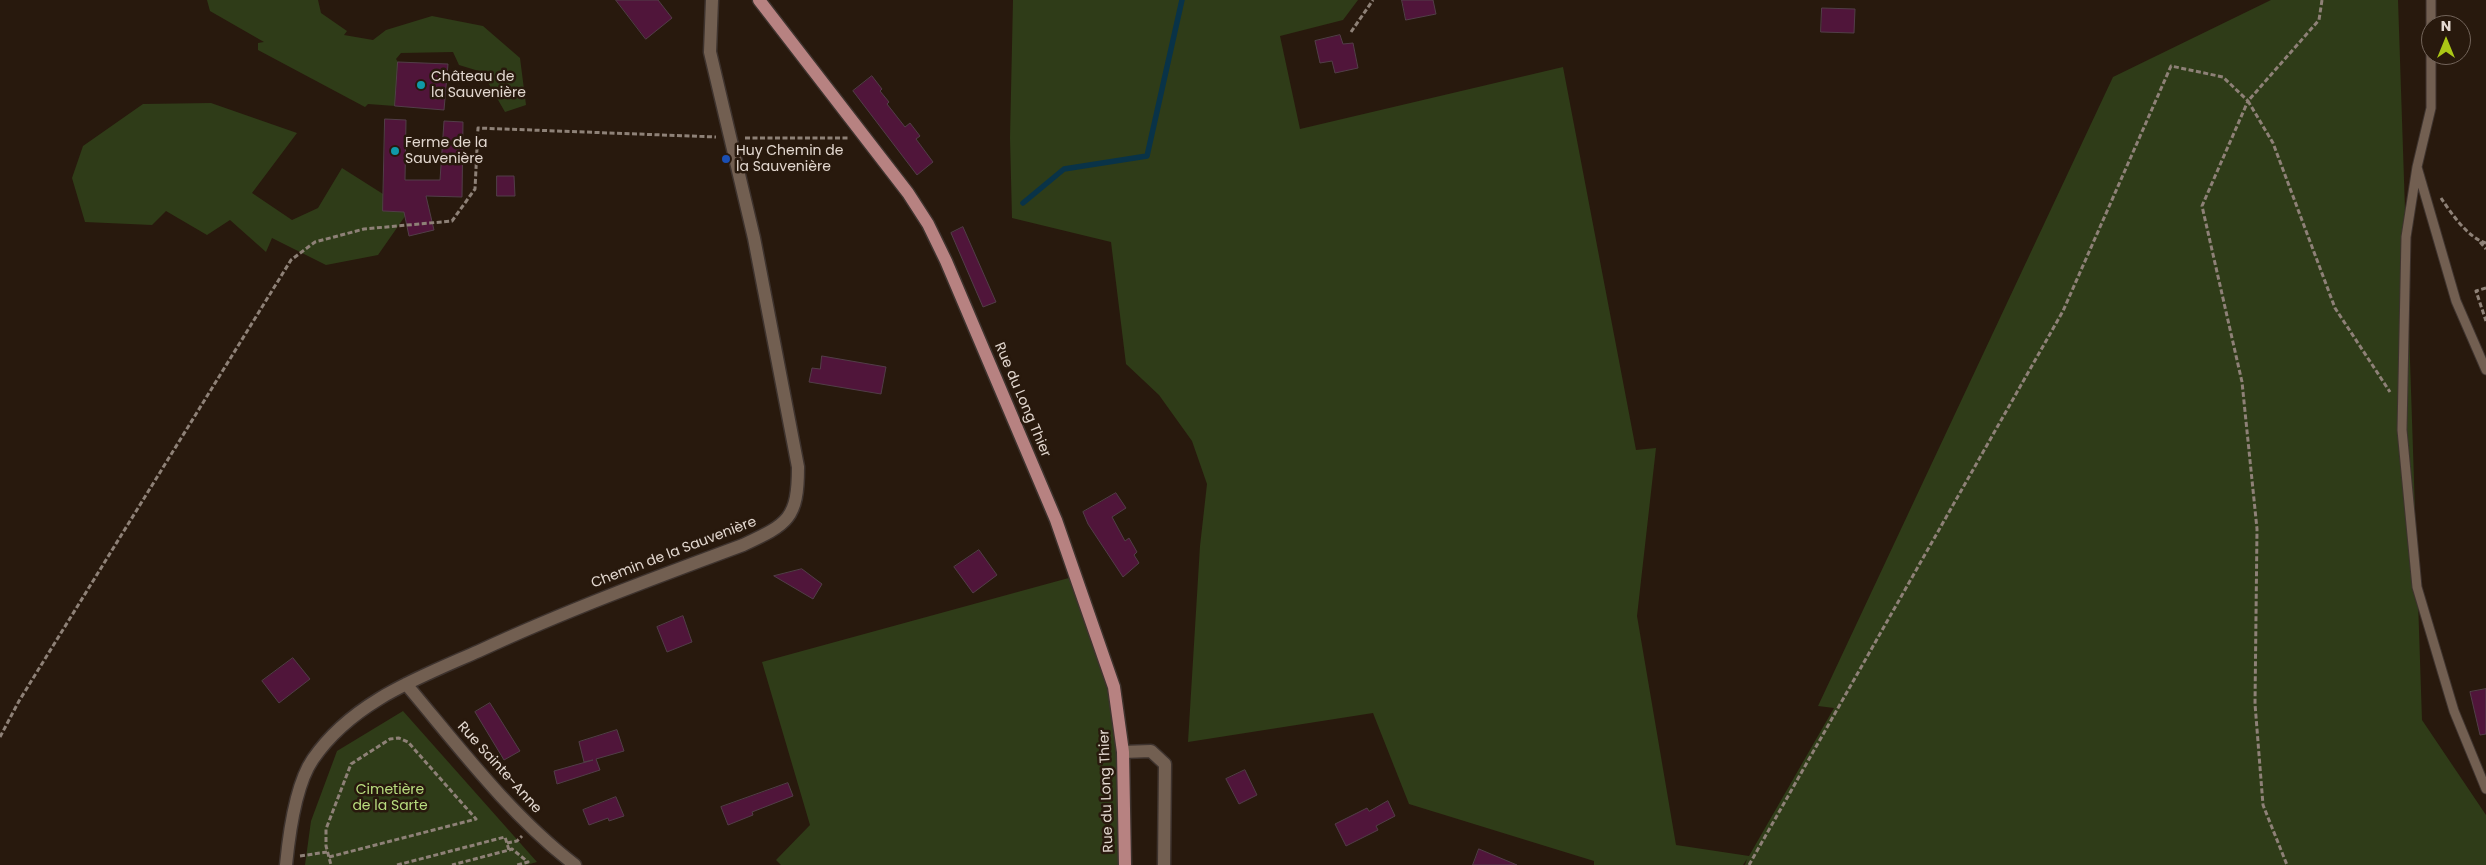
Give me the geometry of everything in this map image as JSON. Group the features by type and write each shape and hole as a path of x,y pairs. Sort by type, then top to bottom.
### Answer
{"main road":[{"name":"Rue du Long Thier","path":"759,0 908,192 928,224 946,261 1056,520 1114,687 1123,752 1125,865"}],"street":[{"name":"Chemin de la Sauvenière","path":"286,865 294,813 302,782 312,760 330,738 358,711 406,684 584,604 743,545 767,534 789,518 798,492 798,467 754,238 732,138 710,52 712,0"},
{"name":"Rue Sainte-Anne","path":"406,684 482,774 520,814 575,865"},
{"path":"1123,752 1151,751 1165,764 1164,865"}],"lane":[{"path":"2431,0 2431,108 2406,237 2402,430 2418,587 2454,711 2486,788"},
{"path":"2418,168 2456,301 2486,370"}],"path":[{"path":"1351,32 1373,0"},
{"path":"2287,865 2263,805 2262,796 2255,704 2257,529 2242,382 2202,206 2248,101 2319,20 2322,0"},
{"path":"1749,865 2063,311 2171,66 2223,77 2248,101 2273,143 2335,308 2402,412"},
{"path":"0,737 19,701 291,260 315,242 364,229 452,221 475,189 478,128 732,138 866,138"},
{"path":"2436,190 2451,213 2486,249"},
{"path":"2479,241 2486,242"},
{"path":"2486,288 2476,291 2486,321"},
{"path":"329,857 476,819 408,742 399,738 390,739 352,764 326,829 328,852 329,857 331,865"},
{"path":"397,865 505,837 509,850"},
{"path":"507,843 517,841"},
{"path":"452,865 512,849 528,862 517,865"},
{"path":"306,856 328,852"}],"green space":[{"path":"207,0 318,0 321,13 347,31 344,35 373,40 386,30 432,16 483,26 520,58 526,105 505,112 482,72 459,65 453,52 401,53 396,59 398,62 395,106 368,104 365,107 258,50 258,43 264,42 210,11"},
{"path":"1013,0 1358,0 1343,20 1280,36 1300,129 1563,67 1636,450 1656,448 1637,616 1676,845 1749,856 1834,708 1818,706 2113,77 2271,0 2398,0 2422,720 2486,815 2486,865 1745,865 1747,859 1743,865 1594,865 1594,861 1409,804 1373,713 1188,742 1200,546 1207,484 1192,441 1159,395 1126,364 1111,242 1012,218 1010,138"},
{"path":"211,103 297,133 252,193 292,220 318,208 342,168 383,194 383,211 408,212 378,255 326,265 272,238 266,252 230,220 207,235 166,211 152,225 85,222 72,178 83,146 143,104"},
{"path":"1076,576 1114,687 1125,865 781,865 776,860 810,825 762,662"},
{"name":"Cimetière de la Sarte","path":"403,711 537,862 526,865 305,865 311,821 337,751"}],"building":[{"path":"616,0 658,0 672,18 646,39"},
{"path":"1402,0 1433,0 1436,14 1406,20"},
{"path":"1822,8 1855,9 1854,33 1821,32"},
{"path":"1340,35 1343,44 1353,43 1358,68 1335,73 1332,61 1320,63 1315,41"},
{"name":"Château de la Sauvenière","path":"398,62 448,64 444,110 395,106"},
{"path":"872,76 882,89 880,91 889,102 887,104 905,127 910,123 920,136 916,139 933,162 917,175 853,91"},
{"name":"Ferme de la Sauvenière","path":"385,119 406,120 405,180 440,180 444,121 463,122 462,197 426,196 434,230 409,236 404,212 383,211"},
{"path":"497,176 514,176 515,196 497,196"},
{"path":"963,227 996,302 983,307 951,233"},
{"path":"822,356 886,367 881,394 809,382 812,368 820,369"},
{"path":"1116,493 1126,508 1112,517 1125,541 1129,538 1137,552 1134,555 1139,563 1123,577 1088,524 1083,512"},
{"path":"979,550 997,575 973,593 954,567"},
{"path":"802,569 822,584 813,599 774,576"},
{"path":"683,616 692,642 667,652 657,627"},
{"path":"293,658 310,679 279,703 262,681"},
{"path":"2486,689 2486,734 2480,735 2470,692"},
{"path":"490,703 520,751 504,760 475,712"},
{"path":"617,730 624,751 596,759 600,770 557,784 554,771 593,760 584,762 579,742"},
{"path":"1245,770 1257,795 1239,804 1226,779"},
{"path":"788,783 793,796 752,812 753,815 728,825 721,807"},
{"path":"616,797 624,816 609,821 608,818 589,825 583,810"},
{"path":"1388,801 1395,816 1376,826 1378,830 1346,846 1335,824 1367,808 1369,811"},
{"path":"1479,849 1517,865 1473,865"}],"waterway":[{"path":"1023,203 1064,169 1147,156 1182,0"}],"place":[{"name":"Château de la Sauvenière","path":"421,85"},
{"name":"Ferme de la Sauvenière","path":"395,151"},
{"name":"Huy Chemin de la Sauvenière","path":"726,159"}]}
